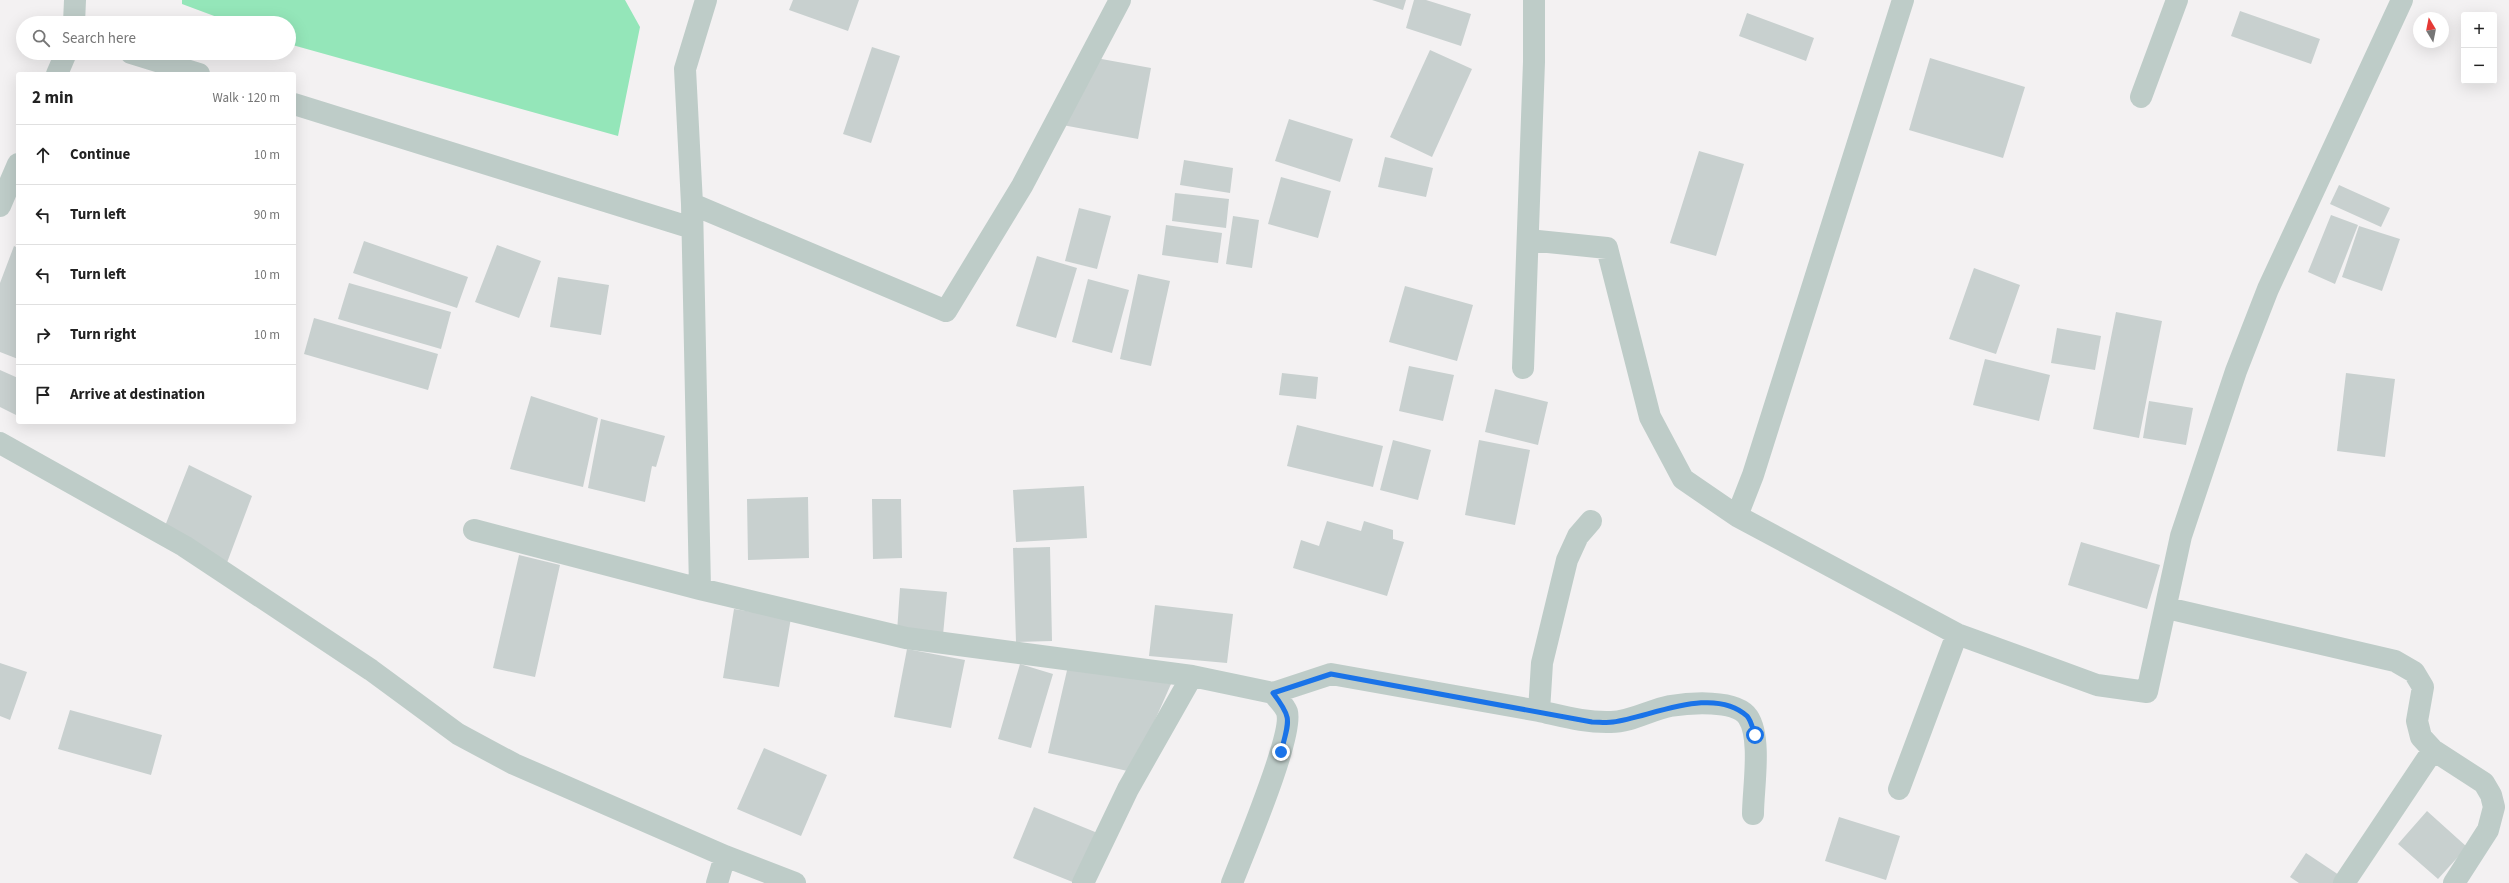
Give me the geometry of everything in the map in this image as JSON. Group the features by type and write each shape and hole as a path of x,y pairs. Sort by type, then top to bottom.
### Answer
{"street":[{"path":"74,16 75,0"},
{"path":"700,589 692,204 685,69 706,0"},
{"path":"692,204 946,311 1022,186 1120,0"},
{"path":"1523,368 1534,0"},
{"path":"1737,516 1753,475 1903,0"},
{"path":"2141,97 2177,0"},
{"path":"1528,240 1607,248 1650,416 1683,479 1737,516 1957,634 2097,685 2147,692 2167,608 2181,536 2236,371 2258,312 2402,0"},
{"path":"58,72 63,60"},
{"path":"154,60 193,72"},
{"path":"296,105 692,228"},
{"path":"0,206 16,169"},
{"path":"0,443 184,546 371,670 458,734 514,764 725,856 795,883"},
{"path":"1539,711 1542,663 1567,560 1578,536 1591,521"},
{"path":"474,530 700,589 906,638 1192,676 1273,693 1331,674 1539,711 1592,722 1612,722 1669,706 1696,703 1730,705 1748,716 1755,735 1753,814"},
{"path":"2167,608 2395,661 2414,672 2423,686 2417,720 2421,737 2433,750 2484,783 2494,807 2488,830 2454,883"},
{"path":"1899,789 1957,634"},
{"path":"1083,883 1128,789 1192,676"},
{"path":"1232,883 1281,752 1288,727 1287,712 1273,693"},
{"path":"2344,883 2433,750"},
{"path":"717,883 725,856"}],"shaded area":[{"path":"182,0 625,0 640,27 618,136 296,46 296,16 214,16 182,4"}],"building":[{"path":"793,0 859,0 848,31 789,10"},
{"path":"1372,0 1406,0 1403,10"},
{"path":"1414,0 1426,0 1471,14 1461,46 1406,28"},
{"path":"2240,11 2320,39 2311,64 2231,36"},
{"path":"1747,13 1814,38 1806,61 1739,36"},
{"path":"872,47 900,56 871,143 843,134"},
{"path":"1430,50 1472,69 1432,157 1390,137"},
{"path":"1096,58 1151,68 1138,139 1057,124"},
{"path":"1930,58 2025,87 2003,158 1909,130"},
{"path":"1289,119 1353,139 1340,182 1275,161"},
{"path":"1699,151 1744,164 1716,256 1670,243"},
{"path":"1385,157 1433,168 1426,197 1378,187"},
{"path":"1184,160 1233,168 1230,193 1180,185"},
{"path":"1281,177 1331,191 1318,238 1268,224"},
{"path":"2339,185 2390,208 2381,227 2330,204"},
{"path":"1175,193 1229,199 1226,228 1172,221"},
{"path":"1079,208 1111,216 1097,269 1065,261"},
{"path":"2331,215 2358,225 2335,284 2308,272"},
{"path":"1233,216 1259,220 1252,268 1226,264"},
{"path":"1166,225 1222,233 1218,263 1162,255"},
{"path":"2359,226 2400,239 2382,291 2342,277"},
{"path":"364,241 468,277 457,308 353,273"},
{"path":"497,245 541,261 519,318 475,302"},
{"path":"14,246 16,247 16,358 0,352 0,283"},
{"path":"1037,256 1077,268 1056,338 1016,326"},
{"path":"1974,268 2020,285 1996,354 1949,339"},
{"path":"1138,274 1170,281 1151,366 1120,359"},
{"path":"558,277 609,285 601,335 550,327"},
{"path":"1088,279 1129,290 1112,353 1072,342"},
{"path":"349,283 451,312 441,349 338,319"},
{"path":"1405,286 1473,305 1457,361 1389,342"},
{"path":"2116,312 2162,321 2139,438 2093,429"},
{"path":"314,318 438,354 428,390 304,354"},
{"path":"2057,328 2101,336 2095,370 2051,363"},
{"path":"1985,359 2050,375 2039,421 1973,405"},
{"path":"1409,366 1454,375 1443,421 1399,411"},
{"path":"0,370 16,377 16,415 0,407"},
{"path":"1282,373 1318,377 1316,399 1279,395"},
{"path":"2346,373 2395,379 2385,457 2337,451"},
{"path":"1495,389 1548,402 1538,445 1485,432"},
{"path":"531,396 598,418 583,487 510,469"},
{"path":"2149,401 2193,408 2186,445 2143,438"},
{"path":"601,419 665,436 656,467 652,466 645,502 588,488"},
{"path":"1297,425 1383,446 1373,487 1287,466"},
{"path":"1393,440 1431,450 1418,500 1380,490"},
{"path":"1479,440 1530,450 1515,525 1465,515"},
{"path":"189,465 252,496 225,568 165,526"},
{"path":"1084,486 1087,538 1016,542 1013,490"},
{"path":"808,497 809,558 748,560 747,499"},
{"path":"872,499 901,499 902,558 873,559"},
{"path":"1327,521 1361,531 1364,521 1393,530 1393,539 1404,542 1387,596 1293,568 1301,540 1319,546"},
{"path":"2081,542 2160,565 2147,609 2068,585"},
{"path":"1050,547 1052,641 1016,642 1013,548"},
{"path":"519,555 560,565 535,677 493,668"},
{"path":"900,588 947,592 943,635 897,632"},
{"path":"1155,605 1233,614 1227,663 1149,656"},
{"path":"734,609 791,618 779,687 723,678"},
{"path":"907,649 965,660 951,728 894,717"},
{"path":"0,663 27,672 10,720 0,716"},
{"path":"1020,664 1053,674 1031,748 998,739"},
{"path":"1068,666 1171,684 1132,772 1048,753"},
{"path":"70,710 162,735 151,775 58,749"},
{"path":"764,748 827,775 801,836 737,809"},
{"path":"1034,807 1100,834 1075,883 1013,858"},
{"path":"2427,811 2467,847 2438,879 2398,844"},
{"path":"1839,817 1900,836 1886,880 1825,861"},
{"path":"2306,853 2339,875 2333,883 2299,883 2290,877"}],"route":[{"path":"1281,752 1288,727 1287,712 1273,693 1331,674 1539,711 1592,722 1612,722 1669,706 1696,703 1730,705 1748,716 1755,735"}]}
